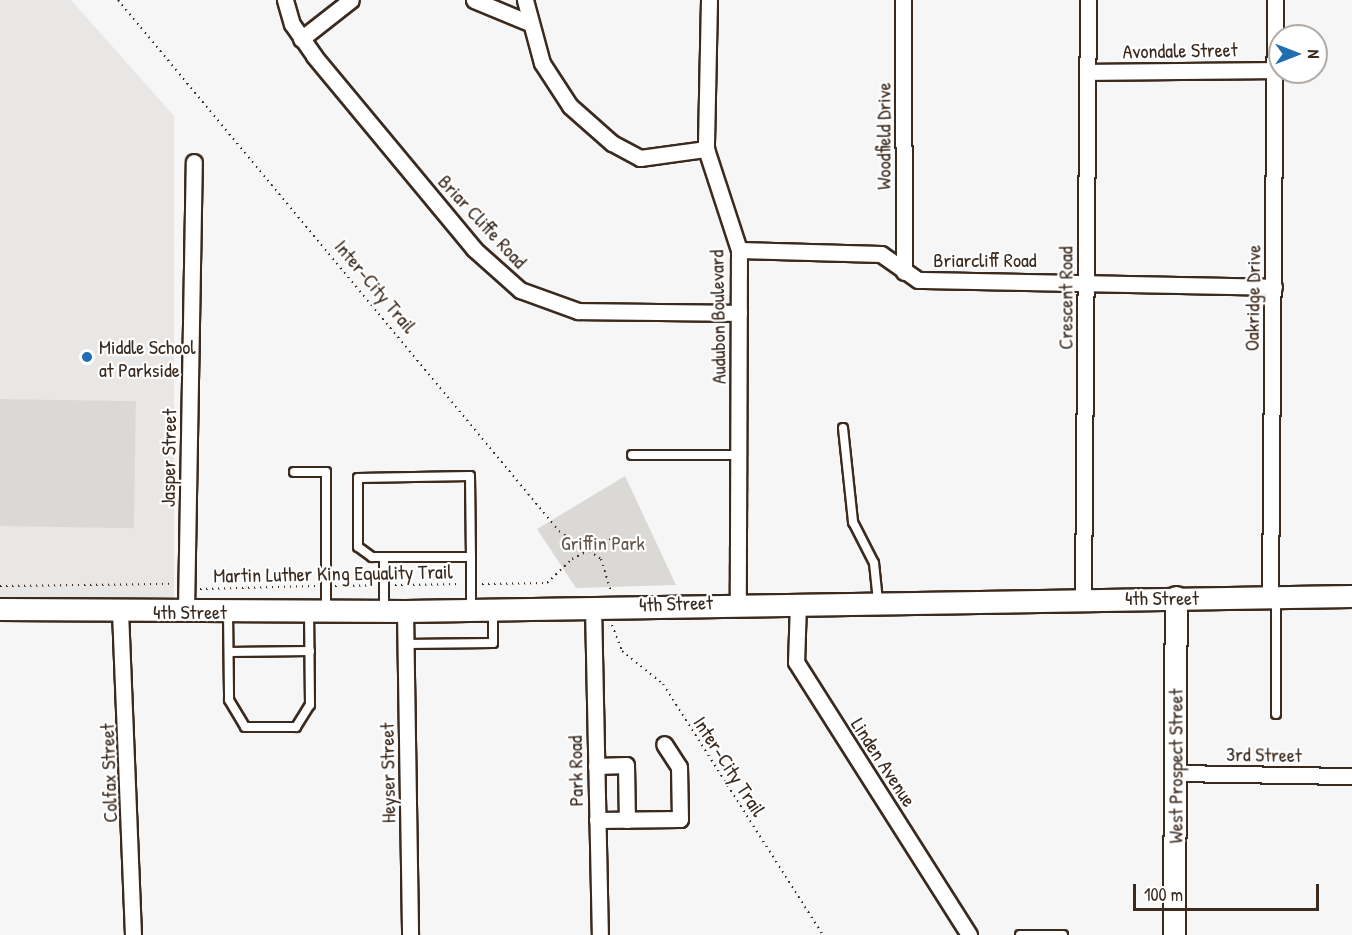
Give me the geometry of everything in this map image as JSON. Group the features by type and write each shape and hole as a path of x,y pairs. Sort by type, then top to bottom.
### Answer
{"street":[{"name":"Briar Cliffe Road","path":"285,0 301,39 474,249 520,290 578,311 739,312"},
{"path":"301,39 351,0"},
{"path":"474,0 527,22"},
{"path":"525,0 527,22 542,63 570,106 612,143 640,158 706,150"},
{"name":"Audubon Boulevard","path":"710,0 706,150 739,250 738,602"},
{"name":"Woodfield Drive","path":"903,0 904,272"},
{"name":"Crescent Road","path":"1083,597 1088,0"},
{"name":"Oakridge Drive","path":"1275,0 1275,24"},
{"name":"Avondale Street","path":"1087,72 1268,70"},
{"name":"Oakridge Drive","path":"1273,597 1274,84"},
{"name":"Jasper Street","path":"186,610 194,162"},
{"name":"Briarcliff Road","path":"739,250 881,255 918,280 1274,287"},
{"name":"4th Street","path":"0,609 395,611 738,602 1352,596"},
{"name":"West Prospect Street","path":"1174,935 1176,597"},
{"name":"Linden Avenue","path":"798,603 796,662 969,935"},
{"name":"Park Road","path":"593,606 600,935"},
{"name":"Colfax Street","path":"120,611 133,935"},
{"name":"Heyser Street","path":"395,611 406,644 410,935"},
{"path":"597,820 680,819 679,766 664,744"},
{"path":"596,766 626,765 627,820"},
{"name":"3rd Street","path":"1175,773 1352,776"}],"lane":[{"path":"843,428 853,522 874,563 878,601"},
{"path":"632,455 739,455"},
{"path":"228,610 229,700 245,727 296,727 310,705 310,651 326,586 326,472 294,472"},
{"path":"471,556 372,557 358,547 358,478 470,476 471,556 471,609"},
{"path":"384,557 384,585 395,611"},
{"path":"1273,597 1276,714"},
{"path":"406,644 493,643 493,608"},
{"path":"229,652 310,651"},
{"path":"1020,935 1063,935"}],"path":[{"name":"Inter-City Trail","path":"118,0 559,531 590,547 605,566 611,586"},
{"name":"Martin Luther King Equality Trail","path":"0,586 187,584 203,590 547,583 590,547 615,537"},
{"name":"Inter-City Trail","path":"611,618 622,651 663,684 823,935"}],"shaded area":[{"name":"Middle School at Parkside","path":"0,0 71,0 174,116 174,601 0,599"}],"green space":[{"path":"0,399 136,401 134,528 0,526"},
{"name":"Griffin Park","path":"625,476 676,585 576,588 537,529"}],"place":[{"name":"Middle School at Parkside","path":"87,357"}]}
